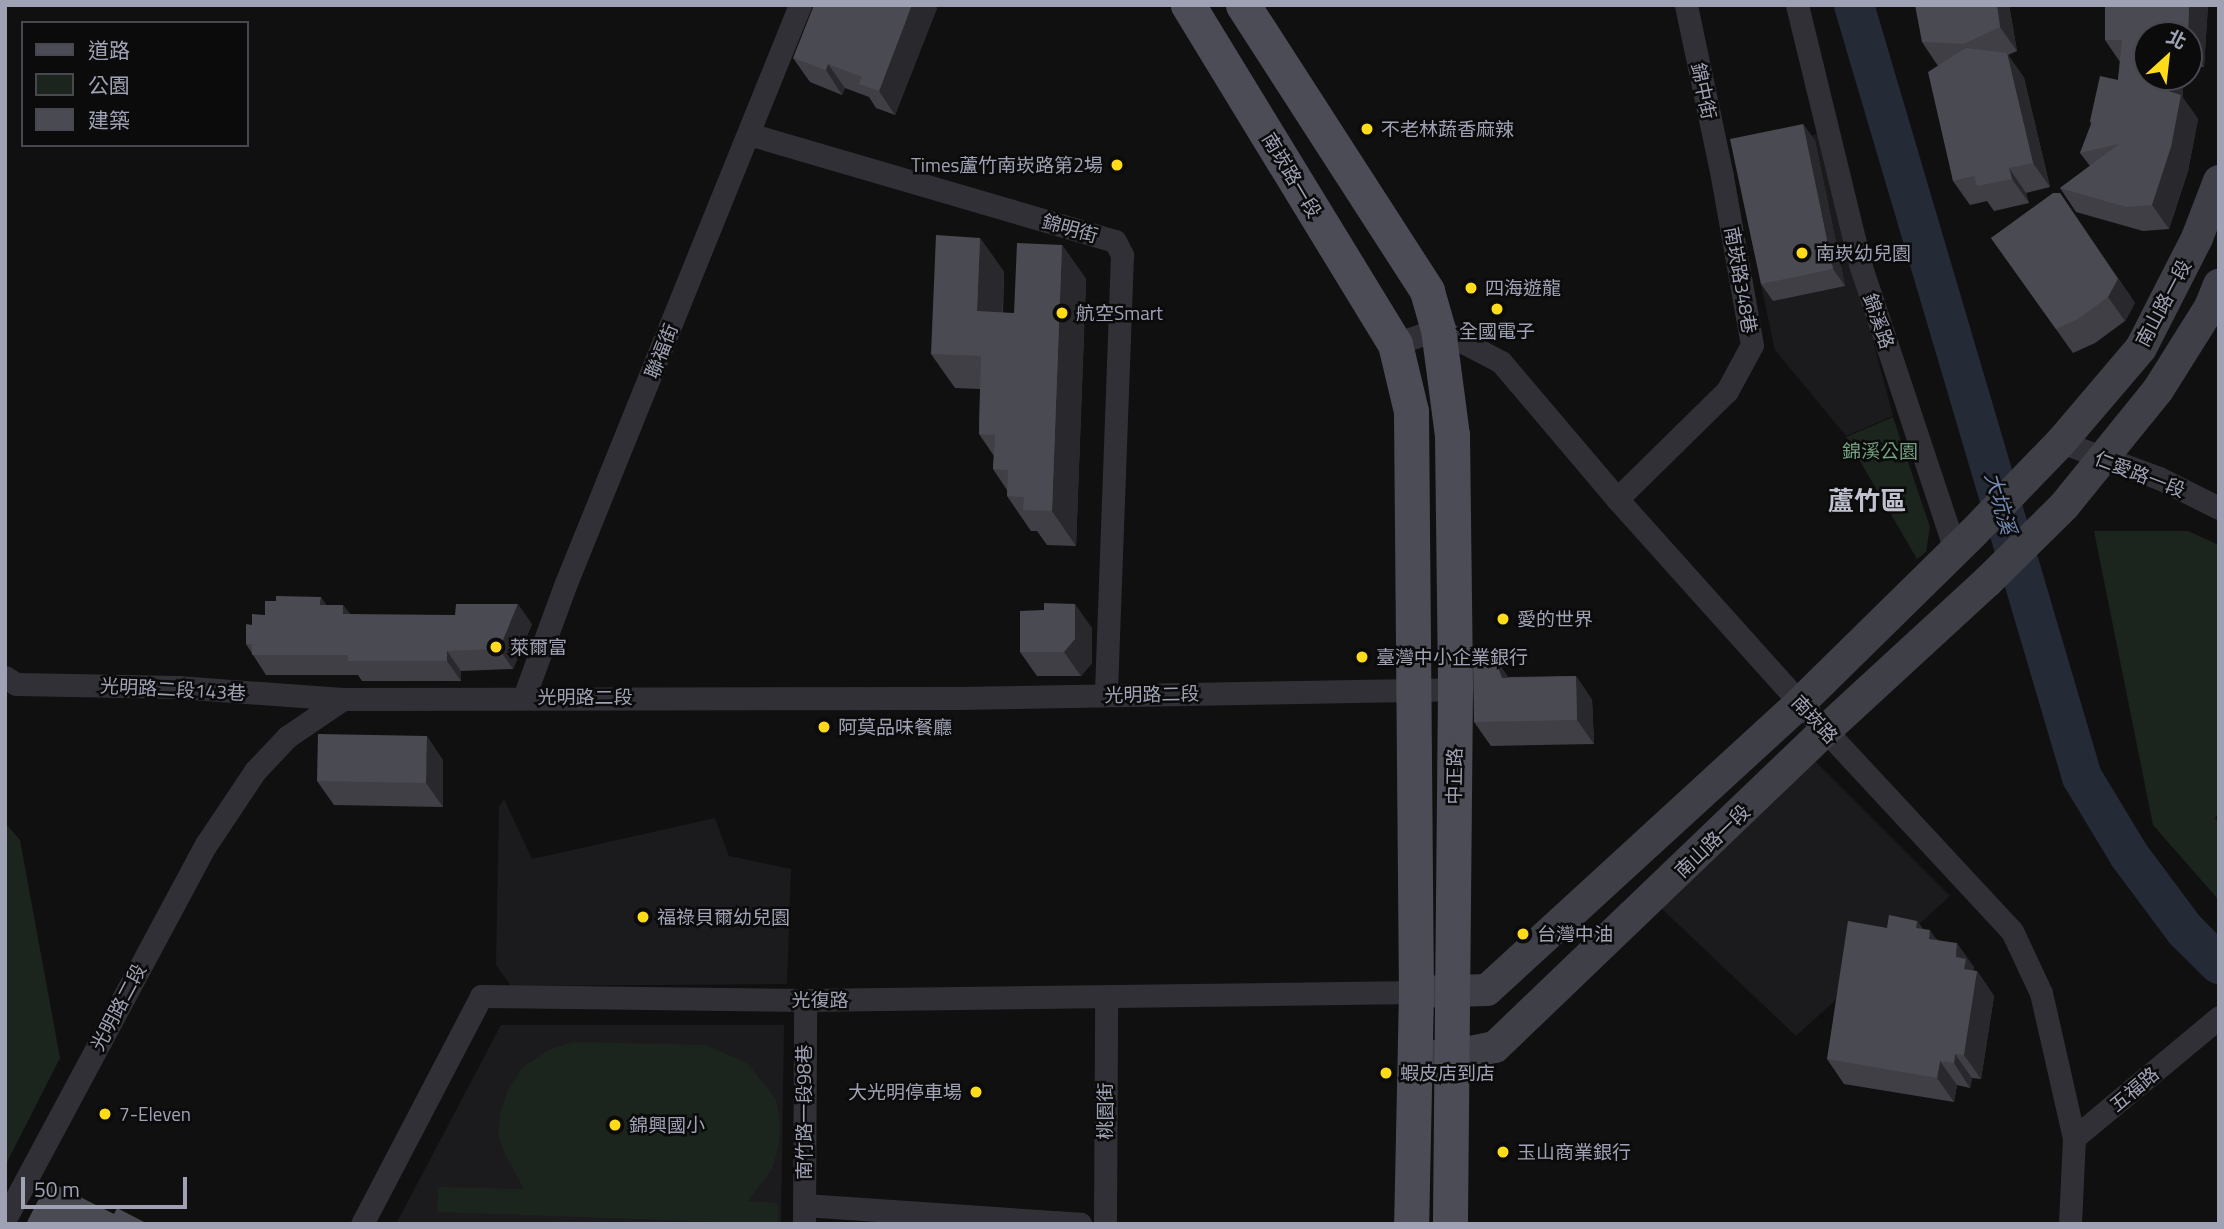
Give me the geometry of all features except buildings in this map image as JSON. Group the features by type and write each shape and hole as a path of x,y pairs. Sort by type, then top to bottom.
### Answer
{"main road":[{"name":"南崁路一段","path":"1188,5 1395,344"},
{"path":"1243,5 1427,291 1438,329"},
{"name":"中正路","path":"1438,329 1452,435 1455,689 1450,1224"},
{"name":"中正路","path":"1395,344 1411,411 1416,992 1411,1224"}],"street":[{"name":"聯福街","path":"524,697 566,583 800,5"},
{"name":"錦中街","path":"1686,5 1723,176"},
{"name":"錦溪路","path":"1797,5 1860,264 1965,541"},
{"name":"錦明街","path":"749,134 1115,241 1122,254 1106,695"},
{"name":"南崁路348巷","path":"1617,499 1727,391 1752,345 1723,176"},
{"name":"南山路一段","path":"1965,541 2060,442 2141,348 2197,237 2219,181"},
{"name":"南山路一段","path":"1415,1056 1451,1056 1495,1047 1826,730 1988,581 2064,506 2158,390 2210,307 2219,285"},
{"path":"1395,344 1438,329"},
{"name":"南崁路","path":"1438,329 1502,362 1617,499 1800,703 2012,931 2041,993 2074,1138 2070,1224"},
{"name":"仁愛路一段","path":"2060,442 2102,460 2159,478 2219,508"},
{"path":"1416,992 1487,990 1800,703 1965,541"},
{"name":"光明路二段143巷","path":"5,677 16,684 178,687 343,699"},
{"name":"光明路二段","path":"5,1219 207,843 255,771 287,737 343,699 1106,695 1455,689"},
{"name":"光復路","path":"362,1224 481,996 804,1000 1416,992"},
{"name":"桃園街","path":"1105,1224 1106,998"},
{"name":"南竹路一段98巷","path":"804,1000 804,1214"},
{"name":"五福路","path":"2074,1138 2219,1017"},
{"path":"804,1214 1080,1224"}],"shaded area":[{"name":"南崁幼兒園","path":"1818,134 1893,416 1846,436 1775,350 1733,155"},
{"path":"1809,755 1950,896 1796,1036 1661,908"},
{"name":"福祿貝爾幼兒園","path":"504,799 532,859 715,818 729,856 791,869 787,984 511,986 496,965 499,806"},
{"name":"錦興國小","path":"501,1025 784,1025 781,1224 396,1224"}],"green space":[{"name":"錦溪公園","path":"1893,417 1930,527 1926,552 1917,559 1846,437"},
{"path":"2094,531 2188,531 2219,545 2219,810 2215,819 2219,823 2217,898 2153,825"},
{"path":"5,823 20,840 60,1058 5,1166"},
{"name":"錦興國小","path":"573,1042 706,1045 748,1064 776,1099 780,1123 779,1145 772,1169 748,1201 778,1203 778,1224 437,1212 438,1187 524,1189 505,1154 498,1134 500,1114 508,1090 522,1068 548,1050"}],"waterway":[{"name":"大坑溪","path":"1854,5 2082,777 2129,855 2185,930 2219,964"}],"place":[{"name":"不老林蔬香麻辣","path":"1367,129"},
{"name":"Times蘆竹南崁路第2場","path":"1117,165"},
{"name":"南崁幼兒園","path":"1802,253"},
{"name":"四海遊龍","path":"1471,288"},
{"name":"全國電子","path":"1497,309"},
{"name":"航空Smart","path":"1062,313"},
{"name":"愛的世界","path":"1503,619"},
{"name":"萊爾富","path":"496,647"},
{"name":"臺灣中小企業銀行","path":"1362,657"},
{"name":"阿莫品味餐廳","path":"824,727"},
{"name":"福祿貝爾幼兒園","path":"643,917"},
{"name":"台灣中油","path":"1523,934"},
{"name":"蝦皮店到店","path":"1386,1073"},
{"name":"大光明停車場","path":"976,1092"},
{"name":"7-Eleven","path":"105,1114"},
{"name":"錦興國小","path":"615,1125"},
{"name":"玉山商業銀行","path":"1503,1152"}],"district":[{"name":"蘆竹區","path":"1867,501"}]}
